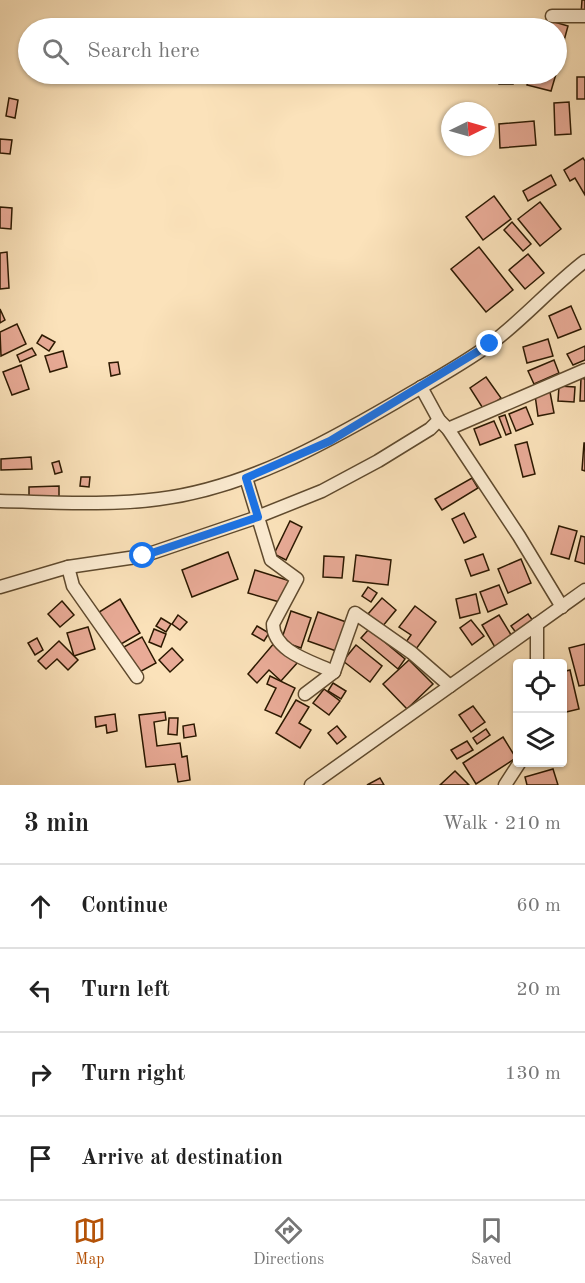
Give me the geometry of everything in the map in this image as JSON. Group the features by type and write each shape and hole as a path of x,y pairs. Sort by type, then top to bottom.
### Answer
{"street":[{"path":"552,16 585,16"},
{"path":"0,501 110,502 160,499 246,478 330,441 490,344 556,283 585,261"},
{"path":"0,587 68,567 143,556 258,517 321,491 430,429 585,370"},
{"path":"422,387 562,606"},
{"path":"246,478 271,560 297,579 273,624 273,632 286,649 334,672"},
{"path":"68,567 73,586 136,678"},
{"path":"311,785 585,590"},
{"path":"305,694 334,672 356,613 412,653 450,686"},
{"path":"537,624 537,659"},
{"path":"505,785 517,767"}],"building":[{"path":"582,0 585,0 585,14 581,14"},
{"path":"577,77 585,77 585,99 577,99"},
{"path":"527,84 553,84 551,91"},
{"path":"9,98 18,100 15,118 6,116"},
{"path":"569,102 571,134 555,135 554,103"},
{"path":"534,121 536,145 500,148 499,124"},
{"path":"0,139 12,140 10,154 0,153"},
{"path":"583,158 585,161 585,195 575,178 570,181 564,170"},
{"path":"551,175 556,185 528,201 523,191"},
{"path":"494,196 511,219 483,240 466,217"},
{"path":"540,202 561,229 540,246 518,219"},
{"path":"0,207 12,208 11,229 0,228"},
{"path":"512,222 531,244 523,251 504,230"},
{"path":"479,247 513,290 486,312 451,269"},
{"path":"7,252 9,288 0,289 0,253"},
{"path":"528,254 544,273 525,289 509,270"},
{"path":"571,306 581,329 558,338 549,316"},
{"path":"0,309 5,320 0,323"},
{"path":"17,324 26,344 1,356 0,332"},
{"path":"42,335 55,342 49,351 37,343"},
{"path":"548,339 553,356 527,363 523,347"},
{"path":"585,346 585,360 573,365 567,354"},
{"path":"32,348 36,355 20,362 17,355"},
{"path":"63,351 67,367 50,372 45,356"},
{"path":"554,360 559,373 534,384 528,371"},
{"path":"118,362 120,374 111,376 109,363"},
{"path":"21,365 29,389 12,395 3,372"},
{"path":"486,377 501,398 484,410 470,388"},
{"path":"581,378 585,379 585,401 580,401"},
{"path":"559,386 575,387 574,402 558,401"},
{"path":"550,392 554,413 538,416 535,395"},
{"path":"526,407 533,424 516,431 509,414"},
{"path":"505,415 511,433 506,435 499,417"},
{"path":"494,421 501,437 480,445 474,429"},
{"path":"527,442 535,474 523,477 515,445"},
{"path":"585,443 585,471 582,470"},
{"path":"31,457 32,469 1,470 1,459"},
{"path":"59,461 62,472 55,474 52,463"},
{"path":"81,477 90,477 89,487 80,486"},
{"path":"472,478 478,488 442,510 435,499"},
{"path":"59,486 59,497 29,498 29,487"},
{"path":"464,513 476,537 464,543 452,519"},
{"path":"290,521 302,527 286,560 274,554"},
{"path":"559,526 577,531 569,559 551,554"},
{"path":"581,536 585,537 585,564 575,561"},
{"path":"228,552 238,579 192,597 182,570"},
{"path":"483,554 489,570 471,576 465,560"},
{"path":"356,555 391,560 388,585 353,581"},
{"path":"324,556 344,557 342,578 323,577"},
{"path":"521,559 531,583 508,593 498,569"},
{"path":"255,570 290,581 283,603 248,593"},
{"path":"499,585 507,604 488,612 480,592"},
{"path":"368,587 377,593 371,602 362,596"},
{"path":"476,594 480,613 460,618 456,599"},
{"path":"382,598 396,610 382,627 368,614"},
{"path":"120,599 140,633 116,647 96,614"},
{"path":"62,601 74,615 60,627 48,614"},
{"path":"415,606 436,622 416,649 406,642 411,635 399,627"},
{"path":"291,611 311,618 301,648 281,641"},
{"path":"318,612 349,623 339,652 308,641"},
{"path":"528,614 534,622 517,634 511,626"},
{"path":"178,615 187,622 180,630 172,624"},
{"path":"499,615 513,638 496,649 482,625"},
{"path":"161,618 171,624 166,632 156,626"},
{"path":"471,620 484,636 472,645 460,628"},
{"path":"257,626 269,633 264,641 252,634"},
{"path":"88,627 95,649 74,656 67,633"},
{"path":"154,629 166,634 161,647 149,642"},
{"path":"369,629 405,659 398,669 361,638"},
{"path":"142,637 156,663 136,674 122,648"},
{"path":"37,638 43,650 35,655 28,643"},
{"path":"59,641 78,660 68,670 57,659 46,669 38,661"},
{"path":"275,642 298,662 281,681 269,670 257,683 248,674"},
{"path":"585,644 585,685 579,686 569,648"},
{"path":"356,645 382,666 370,682 343,661"},
{"path":"172,648 183,660 170,672 159,660"},
{"path":"409,660 433,684 407,709 383,684"},
{"path":"570,670 579,709 567,712 567,671"},
{"path":"270,676 295,688 281,717 265,710 276,688 267,684"},
{"path":"333,683 346,691 341,699 328,691"},
{"path":"324,689 340,701 329,715 313,703"},
{"path":"296,700 309,707 299,723 311,730 300,748 276,733"},
{"path":"473,706 485,722 471,732 459,715"},
{"path":"165,712 166,720 154,722 157,746 180,743 182,757 187,756 190,780 178,782 175,764 146,767 139,715"},
{"path":"115,714 117,731 107,733 106,725 96,727 95,717"},
{"path":"169,718 178,718 177,735 168,734"},
{"path":"194,724 196,736 184,738 183,726"},
{"path":"337,726 346,737 337,744 328,733"},
{"path":"486,729 490,735 477,744 473,738"},
{"path":"503,737 513,753 513,760 476,784 463,763"},
{"path":"467,741 473,750 457,759 451,750"},
{"path":"553,769 558,785 527,785 525,777"},
{"path":"455,771 469,785 440,785"},
{"path":"380,778 384,785 367,785"}],"route":[{"path":"143,556 258,517 246,478 330,441 444,374 490,344"}]}
